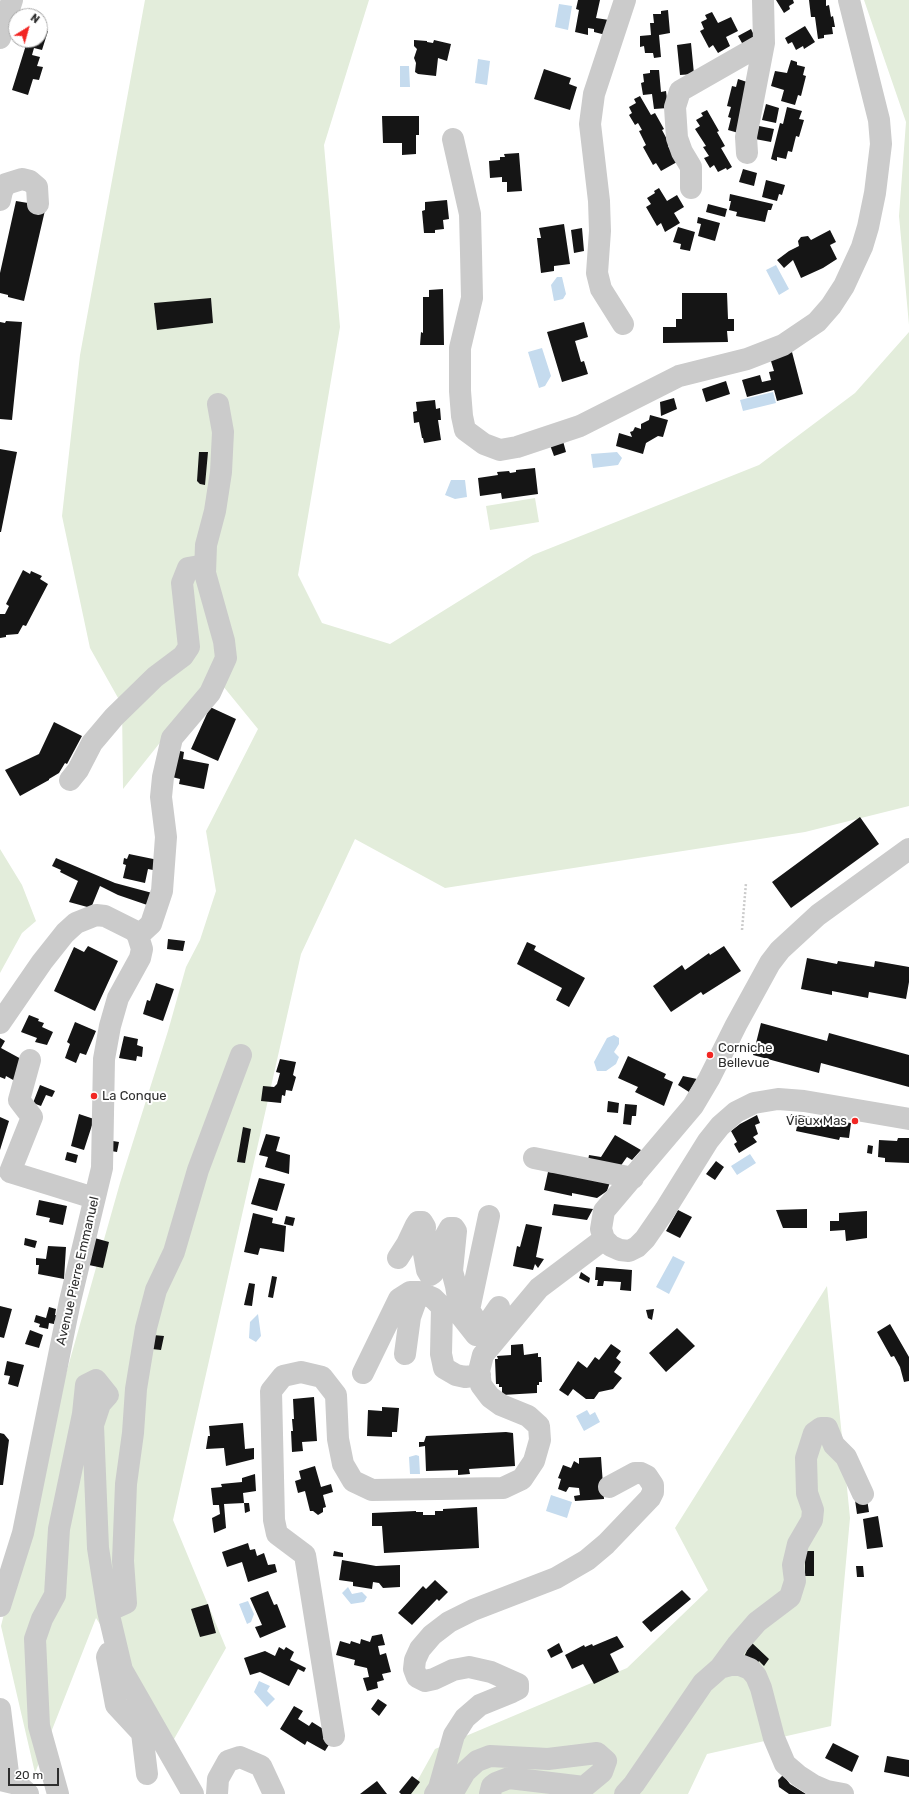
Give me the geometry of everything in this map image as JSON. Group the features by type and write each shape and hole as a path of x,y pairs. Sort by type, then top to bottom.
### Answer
{"street":[{"path":"0,38 12,0"},
{"path":"622,324 601,289 597,273 600,231 599,201 590,124 594,94 625,0"},
{"path":"747,153 746,137 764,43 763,0"},
{"path":"453,139 470,214 472,253 472,298 460,348 460,391 462,416 465,430 484,444 500,450 517,447 580,426 679,376 747,359 783,345 817,322 832,306 855,266 866,234 875,193 880,144 879,120 848,0"},
{"path":"691,188 691,167 682,152 677,138 675,107 680,91 764,43"},
{"path":"0,200 2,191 6,184 22,179 30,181 37,187 38,204"},
{"path":"0,1023 42,962 65,933 76,923 96,915 105,916 129,927 135,931 138,936 151,924 162,891 166,837 161,796 163,777 172,738 210,693 226,658 224,641 205,573 206,545 215,510 221,472 223,432 218,404"},
{"path":"70,780 78,770 92,743 114,717 155,677 183,656 189,647 182,583 188,568 205,565"},
{"path":"909,849 818,916 780,950 770,963 736,1025 709,1079 693,1106 604,1211 601,1229 604,1239 611,1246 620,1250 629,1251 637,1247 645,1239 661,1216 708,1141 720,1126 736,1112 754,1103 778,1099 804,1101 909,1119"},
{"name":"Avenue Pierre Emmanuel","path":"0,1606 23,1533 70,1300 102,1168 106,1053 110,1026 118,998 140,958 142,949 138,936"},
{"path":"108,1611 126,1603 123,1561 126,1484 133,1433 136,1389 146,1328 156,1290 174,1252 198,1170 241,1055"},
{"path":"30,1060 19,1100 32,1117 10,1172 94,1198"},
{"path":"534,1158 633,1178"},
{"path":"488,1336 469,1310 489,1216"},
{"path":"398,1258 418,1222 422,1222 425,1227 423,1248 427,1270 430,1275 433,1273 446,1235 450,1228 454,1228 456,1231 452,1271 461,1316 476,1335 488,1336 539,1288 604,1239"},
{"path":"363,1373 399,1299 410,1292 419,1292 433,1298 442,1307 441,1354 444,1368 456,1375 465,1377 480,1375"},
{"path":"405,1354 410,1317 419,1292"},
{"path":"334,1736 304,1554 277,1534 274,1520 271,1391 283,1376 301,1372 322,1377 336,1395 338,1439 343,1464 353,1481 372,1490 503,1488 522,1479 534,1461 540,1440 539,1426 528,1416 501,1405 490,1397 481,1385 480,1375 483,1355 488,1336 499,1307"},
{"path":"58,1794 39,1726 35,1639 42,1619 55,1595 59,1529 83,1414 86,1385 96,1380 108,1395 100,1404 93,1425 98,1548 108,1611 122,1670 193,1794"},
{"path":"625,1794 634,1784 703,1683 720,1668 757,1622 790,1597 795,1581 794,1565 798,1544 812,1520 813,1510 807,1493 806,1458 814,1433 821,1428 827,1428 834,1445 846,1457 863,1494"},
{"path":"435,1794 439,1788 454,1735 465,1718 480,1705 518,1689 518,1684 481,1668 468,1667 453,1670 434,1679 424,1681 417,1677 414,1670 415,1660 420,1649 432,1635 449,1622 473,1610 556,1578 587,1560 606,1544 650,1498 653,1492 653,1485 647,1476 641,1473 635,1473 609,1487"},
{"path":"115,1639 107,1657 113,1693 116,1705 142,1733 147,1774"},
{"path":"720,1668 731,1664 740,1665 750,1669 756,1676 761,1688 774,1738 785,1764 813,1785 843,1794"},
{"path":"0,1709 5,1780 17,1784 28,1794"},
{"path":"452,1794 465,1772 477,1762 490,1756 548,1759 597,1753 606,1761 602,1772 584,1787 509,1778 496,1782 492,1786 490,1794"},
{"path":"217,1794 218,1779 228,1761 240,1757 261,1766 274,1794"}],"path":[{"path":"742,930 746,883"}],"green space":[{"path":"145,0 369,0 324,145 340,327 298,575 322,623 390,644 533,555 759,465 855,393 909,332 909,806 805,832 445,888 355,839 301,954 173,1520 226,1648 174,1739 96,1618 35,1773 1,1626 43,1455 120,1183 168,1031 186,967 200,940 216,891 206,831 258,729 214,675 123,789 122,705 90,648 62,516 80,355"},
{"path":"864,0 909,0 909,325 899,216 906,122"},
{"path":"535,498 539,522 490,530 486,506"},
{"path":"0,849 22,885 36,921 22,933 0,973"},
{"path":"827,1286 850,1518 831,1726 707,1754 688,1794 410,1794 435,1749 627,1668 708,1590 675,1528"}],"water":[{"path":"559,4 572,6 568,30 555,27"},
{"path":"478,59 490,61 487,85 475,83"},
{"path":"400,66 409,66 410,87 400,87"},
{"path":"776,265 789,289 779,295 766,270"},
{"path":"557,277 562,277 566,294 563,299 554,301 551,285"},
{"path":"542,348 551,376 545,386 539,388 528,352"},
{"path":"773,392 776,403 743,411 740,400"},
{"path":"617,452 622,458 618,465 593,468 591,454"},
{"path":"451,480 465,480 467,497 455,499 445,495"},
{"path":"614,1035 619,1038 619,1044 614,1052 619,1057 616,1064 606,1071 597,1071 594,1062 607,1038"},
{"path":"750,1154 756,1163 737,1175 731,1166"},
{"path":"673,1256 685,1262 669,1294 656,1287"},
{"path":"258,1314 261,1336 256,1342 249,1338 250,1322"},
{"path":"587,1410 590,1415 595,1412 600,1422 584,1431 576,1416"},
{"path":"416,1455 419,1456 420,1474 410,1474 409,1457"},
{"path":"551,1495 572,1502 567,1518 546,1511"},
{"path":"348,1587 352,1594 362,1592 367,1597 364,1602 351,1604 342,1593"},
{"path":"248,1601 254,1614 251,1622 247,1624 239,1604"},
{"path":"259,1681 270,1686 267,1691 275,1699 267,1707 254,1692"}],"building":[{"path":"578,0 600,0 596,18 609,20 606,35 594,32 594,29 588,28 588,35 575,32 579,10 576,9"},
{"path":"776,0 793,0 794,3 789,6 790,9 784,13"},
{"path":"809,0 826,0 826,6 829,5 831,17 833,16 835,27 832,27 833,34 824,35 824,38 818,39 815,17 811,17"},
{"path":"668,10 670,33 659,35 661,57 654,58 653,53 645,53 644,46 640,47 640,36 651,35 650,23 654,23 653,14 661,14 661,11"},
{"path":"712,12 718,23 731,17 738,31 726,37 730,46 718,53 713,45 709,48 700,31 704,29 701,22 707,19 705,15"},
{"path":"805,26 815,42 804,49 803,46 796,50 792,42 788,44 785,38"},
{"path":"751,29 758,43 746,50 738,36"},
{"path":"414,40 433,43 434,40 451,44 447,61 438,58 436,76 418,74 415,72 416,63 414,58 417,49 414,46"},
{"path":"691,43 694,74 680,75 677,45"},
{"path":"25,48 34,48 32,55 40,57 37,66 43,67 39,80 33,79 28,95 12,90"},
{"path":"791,60 797,62 797,65 805,67 803,75 806,76 801,96 798,95 795,105 781,101 784,90 771,86 775,71 787,73"},
{"path":"544,69 571,78 569,84 577,87 570,110 534,99"},
{"path":"650,70 659,70 661,92 666,91 668,108 654,109 652,94 643,95 641,83 644,82 643,74 650,73"},
{"path":"738,79 747,82 742,134 728,130 731,118 728,117 731,107 727,106 732,86 736,87"},
{"path":"640,96 651,115 655,113 664,129 662,130 670,145 668,146 677,162 661,171 656,163 653,165 643,147 646,145 639,131 642,130 638,123 635,125 629,115 632,113 629,107 636,103 634,99"},
{"path":"766,104 779,108 776,123 762,120"},
{"path":"787,107 802,111 799,119 804,120 799,137 796,136 792,152 788,151 786,159 777,157 777,161 771,159 780,123 783,124"},
{"path":"707,110 719,131 717,132 725,146 721,148 732,167 727,170 726,168 718,172 714,165 710,168 704,158 709,156 703,147 706,146 695,129 700,126 696,120 703,116 701,113"},
{"path":"382,116 419,116 419,135 416,135 416,154 402,155 402,143 383,143"},
{"path":"759,126 774,129 771,142 755,139"},
{"path":"519,153 522,191 507,192 507,182 502,182 502,177 490,178 489,161 500,160 500,157 505,157 504,154"},
{"path":"743,169 757,173 754,186 739,182"},
{"path":"766,180 785,185 782,195 779,194 777,201 762,197"},
{"path":"659,188 667,201 677,195 684,207 674,213 680,223 665,232 661,223 657,226 646,207 651,204 647,198 655,193 654,191"},
{"path":"730,194 773,204 771,210 768,210 765,222 736,216 737,212 729,210 731,201 729,201"},
{"path":"447,200 449,219 443,220 444,229 435,230 435,233 424,233 422,211 425,210 425,202"},
{"path":"16,201 46,206 24,301 8,297 8,295 0,293 0,273"},
{"path":"708,204 727,209 725,217 706,212"},
{"path":"698,217 720,223 715,241 698,236 701,224 697,223"},
{"path":"564,224 570,264 554,266 554,271 541,273 537,238 541,238 539,228"},
{"path":"678,227 695,232 690,251 680,249 681,244 673,242"},
{"path":"582,228 584,251 574,253 571,230"},
{"path":"830,230 836,242 830,245 837,259 823,268 801,278 793,260 784,268 777,260 799,246 798,241 801,237 808,236 811,240"},
{"path":"443,289 444,345 420,345 421,332 423,333 423,297 429,297 429,290"},
{"path":"682,293 727,293 728,319 734,319 734,331 727,331 728,342 663,343 663,327 676,327 676,319 682,319"},
{"path":"211,298 213,323 157,330 154,303"},
{"path":"6,321 22,322 12,420 0,419 0,322 5,323"},
{"path":"584,322 588,337 575,341 581,362 584,361 588,374 562,382 547,332"},
{"path":"792,352 803,394 777,401 774,390 747,397 742,380 760,375 762,382 771,380 769,372 774,371 770,358"},
{"path":"726,381 730,394 706,402 702,389"},
{"path":"674,398 677,409 661,416 660,402"},
{"path":"435,400 436,409 440,408 441,420 438,420 441,440 424,443 419,422 414,423 413,412 417,411 416,402"},
{"path":"650,415 668,420 663,437 658,436 646,443 643,454 616,446 619,433 632,437 630,432 633,431 635,427 641,429 641,424 649,420"},
{"path":"563,441 566,452 554,456 550,445"},
{"path":"0,449 17,452 1,532 0,532"},
{"path":"199,452 208,452 205,485 200,484 197,481"},
{"path":"535,468 538,494 502,499 501,493 480,496 478,478 498,475 497,472 509,471 510,473 516,472 516,470"},
{"path":"23,570 30,574 31,571 42,576 40,579 48,584 26,626 23,625 18,634 6,635 6,637 0,638 0,614 5,614 9,606 6,604"},
{"path":"210,707 236,719 218,761 191,749"},
{"path":"54,722 82,736 67,764 65,763 59,773 20,796 5,770 39,754"},
{"path":"173,749 184,752 183,759 209,764 204,789 179,784 180,779 168,776"},
{"path":"860,817 879,844 791,908 772,882"},
{"path":"129,854 158,860 158,871 148,869 145,883 123,878 126,865 123,864 124,858 127,859"},
{"path":"56,858 115,883 156,894 153,907 118,895 100,886 91,908 69,902 78,881 52,866"},
{"path":"168,939 185,941 183,951 167,949"},
{"path":"527,942 536,946 534,950 585,978 569,1007 556,1000 562,988 517,964"},
{"path":"88,946 118,961 95,1011 54,991 74,947 84,952"},
{"path":"724,946 741,971 703,995 701,992 671,1012 653,986 682,965 685,970 709,953 710,955"},
{"path":"807,958 837,964 838,961 874,967 875,961 909,967 909,982 906,999 869,992 868,998 832,991 832,995 801,989"},
{"path":"156,983 174,989 163,1021 143,1014 147,1000 150,1001"},
{"path":"29,1015 39,1019 38,1021 44,1023 42,1027 53,1032 47,1045 35,1042 37,1038 21,1032"},
{"path":"75,1022 96,1031 86,1055 80,1053 76,1063 65,1058 70,1044 67,1042"},
{"path":"761,1023 827,1041 829,1033 909,1055 909,1087 821,1063 819,1073 753,1055"},
{"path":"124,1036 138,1039 137,1045 143,1047 142,1057 137,1056 136,1061 119,1058"},
{"path":"0,1038 5,1041 1,1048 23,1060 15,1081 6,1076 5,1079 0,1077"},
{"path":"628,1056 666,1074 664,1078 673,1082 664,1106 635,1092 638,1087 618,1078"},
{"path":"280,1059 296,1062 293,1075 296,1077 292,1091 286,1090 285,1096 282,1095 281,1103 261,1101 263,1086 274,1087 277,1084 280,1073 276,1072"},
{"path":"683,1076 697,1079 689,1092 678,1085"},
{"path":"40,1085 55,1091 52,1097 46,1095 41,1106 33,1103"},
{"path":"608,1101 619,1103 618,1113 607,1112"},
{"path":"625,1104 637,1105 636,1116 632,1116 631,1125 623,1124"},
{"path":"79,1114 94,1119 84,1150 71,1146"},
{"path":"791,1114 851,1123 849,1138 840,1137 839,1140 796,1131 798,1122 790,1121"},
{"path":"757,1115 760,1123 755,1125 758,1134 753,1137 757,1142 739,1153 734,1144 737,1142 731,1131 740,1124"},
{"path":"0,1117 9,1121 0,1150"},
{"path":"243,1127 251,1129 245,1163 237,1162"},
{"path":"266,1134 280,1137 276,1151 290,1155 289,1174 265,1167 268,1157 259,1155"},
{"path":"615,1135 641,1150 632,1160 627,1157 617,1171 587,1166 589,1155 601,1157"},
{"path":"898,1138 909,1138 909,1163 885,1162 885,1158 878,1157 879,1140 897,1141"},
{"path":"113,1141 119,1142 117,1152 111,1151"},
{"path":"868,1145 873,1146 872,1154 867,1153"},
{"path":"67,1152 78,1155 76,1163 65,1160"},
{"path":"716,1161 724,1167 715,1180 706,1174"},
{"path":"548,1172 611,1179 607,1191 597,1198 572,1193 572,1196 544,1190"},
{"path":"259,1178 285,1184 277,1211 251,1204"},
{"path":"39,1200 67,1206 63,1225 49,1222 50,1218 36,1215"},
{"path":"554,1204 593,1209 587,1220 552,1215"},
{"path":"807,1209 807,1228 783,1228 776,1210"},
{"path":"678,1210 692,1217 680,1238 666,1231"},
{"path":"867,1211 867,1238 846,1241 845,1230 830,1231 830,1221 839,1221 839,1213"},
{"path":"253,1213 273,1218 272,1223 286,1226 284,1252 260,1248 258,1255 244,1252"},
{"path":"286,1216 295,1218 293,1226 284,1224"},
{"path":"526,1224 542,1227 536,1257 544,1259 538,1268 535,1264 533,1270 513,1266 517,1246 520,1247"},
{"path":"91,1237 109,1242 103,1268 84,1264"},
{"path":"25,1238 37,1241 35,1248 24,1245"},
{"path":"48,1246 66,1247 64,1279 38,1274 39,1265 36,1265 36,1258 46,1259"},
{"path":"596,1267 632,1270 631,1291 620,1290 621,1282 604,1281 603,1286 597,1286 598,1280 595,1280"},
{"path":"581,1272 590,1278 589,1283 579,1278"},
{"path":"272,1276 277,1277 273,1298 268,1297"},
{"path":"249,1283 255,1284 252,1306 244,1305"},
{"path":"0,1306 12,1309 4,1338 0,1337"},
{"path":"49,1307 56,1309 55,1315 60,1316 58,1321 55,1320 54,1324 49,1323 48,1329 39,1327 40,1324 34,1322 36,1315 46,1318"},
{"path":"654,1309 652,1320 648,1318 646,1310"},
{"path":"890,1324 909,1357 909,1381 904,1382 900,1367 894,1356 891,1357 877,1332"},
{"path":"677,1328 695,1346 666,1372 649,1353"},
{"path":"30,1330 43,1335 39,1348 25,1344"},
{"path":"153,1335 164,1336 161,1350 152,1349"},
{"path":"523,1344 524,1355 538,1353 538,1357 541,1357 542,1382 539,1382 539,1385 537,1385 537,1393 502,1395 502,1387 499,1387 499,1384 496,1384 495,1359 498,1359 497,1356 511,1355 511,1345"},
{"path":"611,1344 621,1351 616,1358 621,1362 614,1372 622,1378 613,1389 599,1392 594,1399 586,1399 573,1389 568,1396 559,1390 578,1361 587,1368 595,1357 599,1360"},
{"path":"7,1361 24,1365 18,1387 8,1384 10,1376 4,1375"},
{"path":"314,1397 317,1441 302,1442 303,1451 292,1452 291,1431 293,1431 292,1419 294,1419 293,1399"},
{"path":"382,1407 399,1408 397,1432 392,1432 392,1437 367,1436 368,1410 382,1411"},
{"path":"243,1423 245,1449 254,1448 254,1459 226,1466 224,1448 206,1449 208,1436 210,1436 209,1426"},
{"path":"506,1432 513,1433 515,1466 469,1469 470,1474 458,1475 458,1470 426,1471 425,1446 419,1447 419,1442 424,1442 426,1436"},
{"path":"0,1433 4,1434 9,1440 3,1485 0,1485"},
{"path":"601,1457 604,1499 575,1501 574,1496 580,1495 579,1488 569,1487 566,1492 558,1489 561,1479 558,1478 563,1465 571,1468 574,1461 579,1464 579,1458"},
{"path":"315,1466 321,1487 331,1484 333,1492 323,1495 326,1507 323,1508 323,1512 318,1515 313,1511 310,1511 305,1491 298,1493 295,1481 301,1479 299,1471"},
{"path":"255,1474 256,1491 243,1493 244,1503 224,1504 226,1528 214,1533 212,1518 220,1514 219,1505 213,1505 211,1488 222,1487 221,1484 242,1482 242,1478"},
{"path":"867,1499 869,1512 857,1514 855,1500"},
{"path":"244,1503 249,1503 250,1511 245,1513"},
{"path":"477,1507 479,1548 384,1553 382,1526 372,1526 372,1513 416,1511 423,1512 423,1515 435,1515 435,1511 443,1511 443,1509"},
{"path":"878,1516 883,1547 867,1549 863,1519"},
{"path":"248,1543 250,1550 255,1549 257,1556 264,1553 268,1565 275,1564 277,1572 248,1582 242,1562 227,1567 222,1552"},
{"path":"334,1551 343,1553 343,1557 333,1556"},
{"path":"805,1551 814,1551 814,1576 805,1576"},
{"path":"342,1560 376,1566 400,1565 400,1587 383,1588 379,1583 373,1582 372,1589 353,1586 353,1582 339,1580"},
{"path":"856,1566 863,1566 864,1577 857,1577"},
{"path":"435,1580 448,1592 439,1601 437,1599 412,1625 398,1613 423,1586 426,1589"},
{"path":"682,1590 691,1599 651,1632 642,1622"},
{"path":"268,1591 274,1605 277,1604 286,1627 260,1638 255,1627 262,1625 250,1598"},
{"path":"208,1604 216,1633 200,1637 191,1609"},
{"path":"382,1634 385,1645 378,1646 380,1655 386,1653 391,1672 382,1674 384,1680 377,1682 378,1688 367,1691 363,1678 369,1677 367,1668 354,1665 355,1660 336,1655 340,1641 350,1644 351,1641 360,1644 361,1639 370,1642 372,1636"},
{"path":"617,1636 624,1647 610,1654 619,1672 594,1684 583,1664 572,1669 565,1655 584,1645 585,1647 592,1644 593,1646"},
{"path":"751,1642 769,1659 764,1666 759,1661 755,1667 744,1657"},
{"path":"559,1643 563,1652 551,1658 547,1650"},
{"path":"279,1647 284,1650 286,1647 294,1652 290,1660 306,1668 304,1672 298,1669 289,1686 260,1672 250,1675 244,1658 265,1651 275,1656"},
{"path":"378,1699 387,1705 379,1716 371,1709"},
{"path":"294,1706 303,1711 298,1719 309,1726 312,1722 328,1732 323,1739 330,1743 325,1751 307,1741 305,1745 280,1729"},
{"path":"833,1743 859,1756 852,1772 825,1758"},
{"path":"887,1756 909,1760 909,1777 884,1772"},
{"path":"783,1775 790,1784 806,1794 789,1794 779,1787 778,1780"},
{"path":"412,1776 420,1782 411,1794 401,1794 399,1792"},
{"path":"377,1781 387,1794 360,1794"}],"place":[{"name":"Corniche Bellevue","path":"710,1055"},
{"name":"La Conque","path":"94,1096"},
{"name":"Vieux Mas","path":"855,1121"}]}
